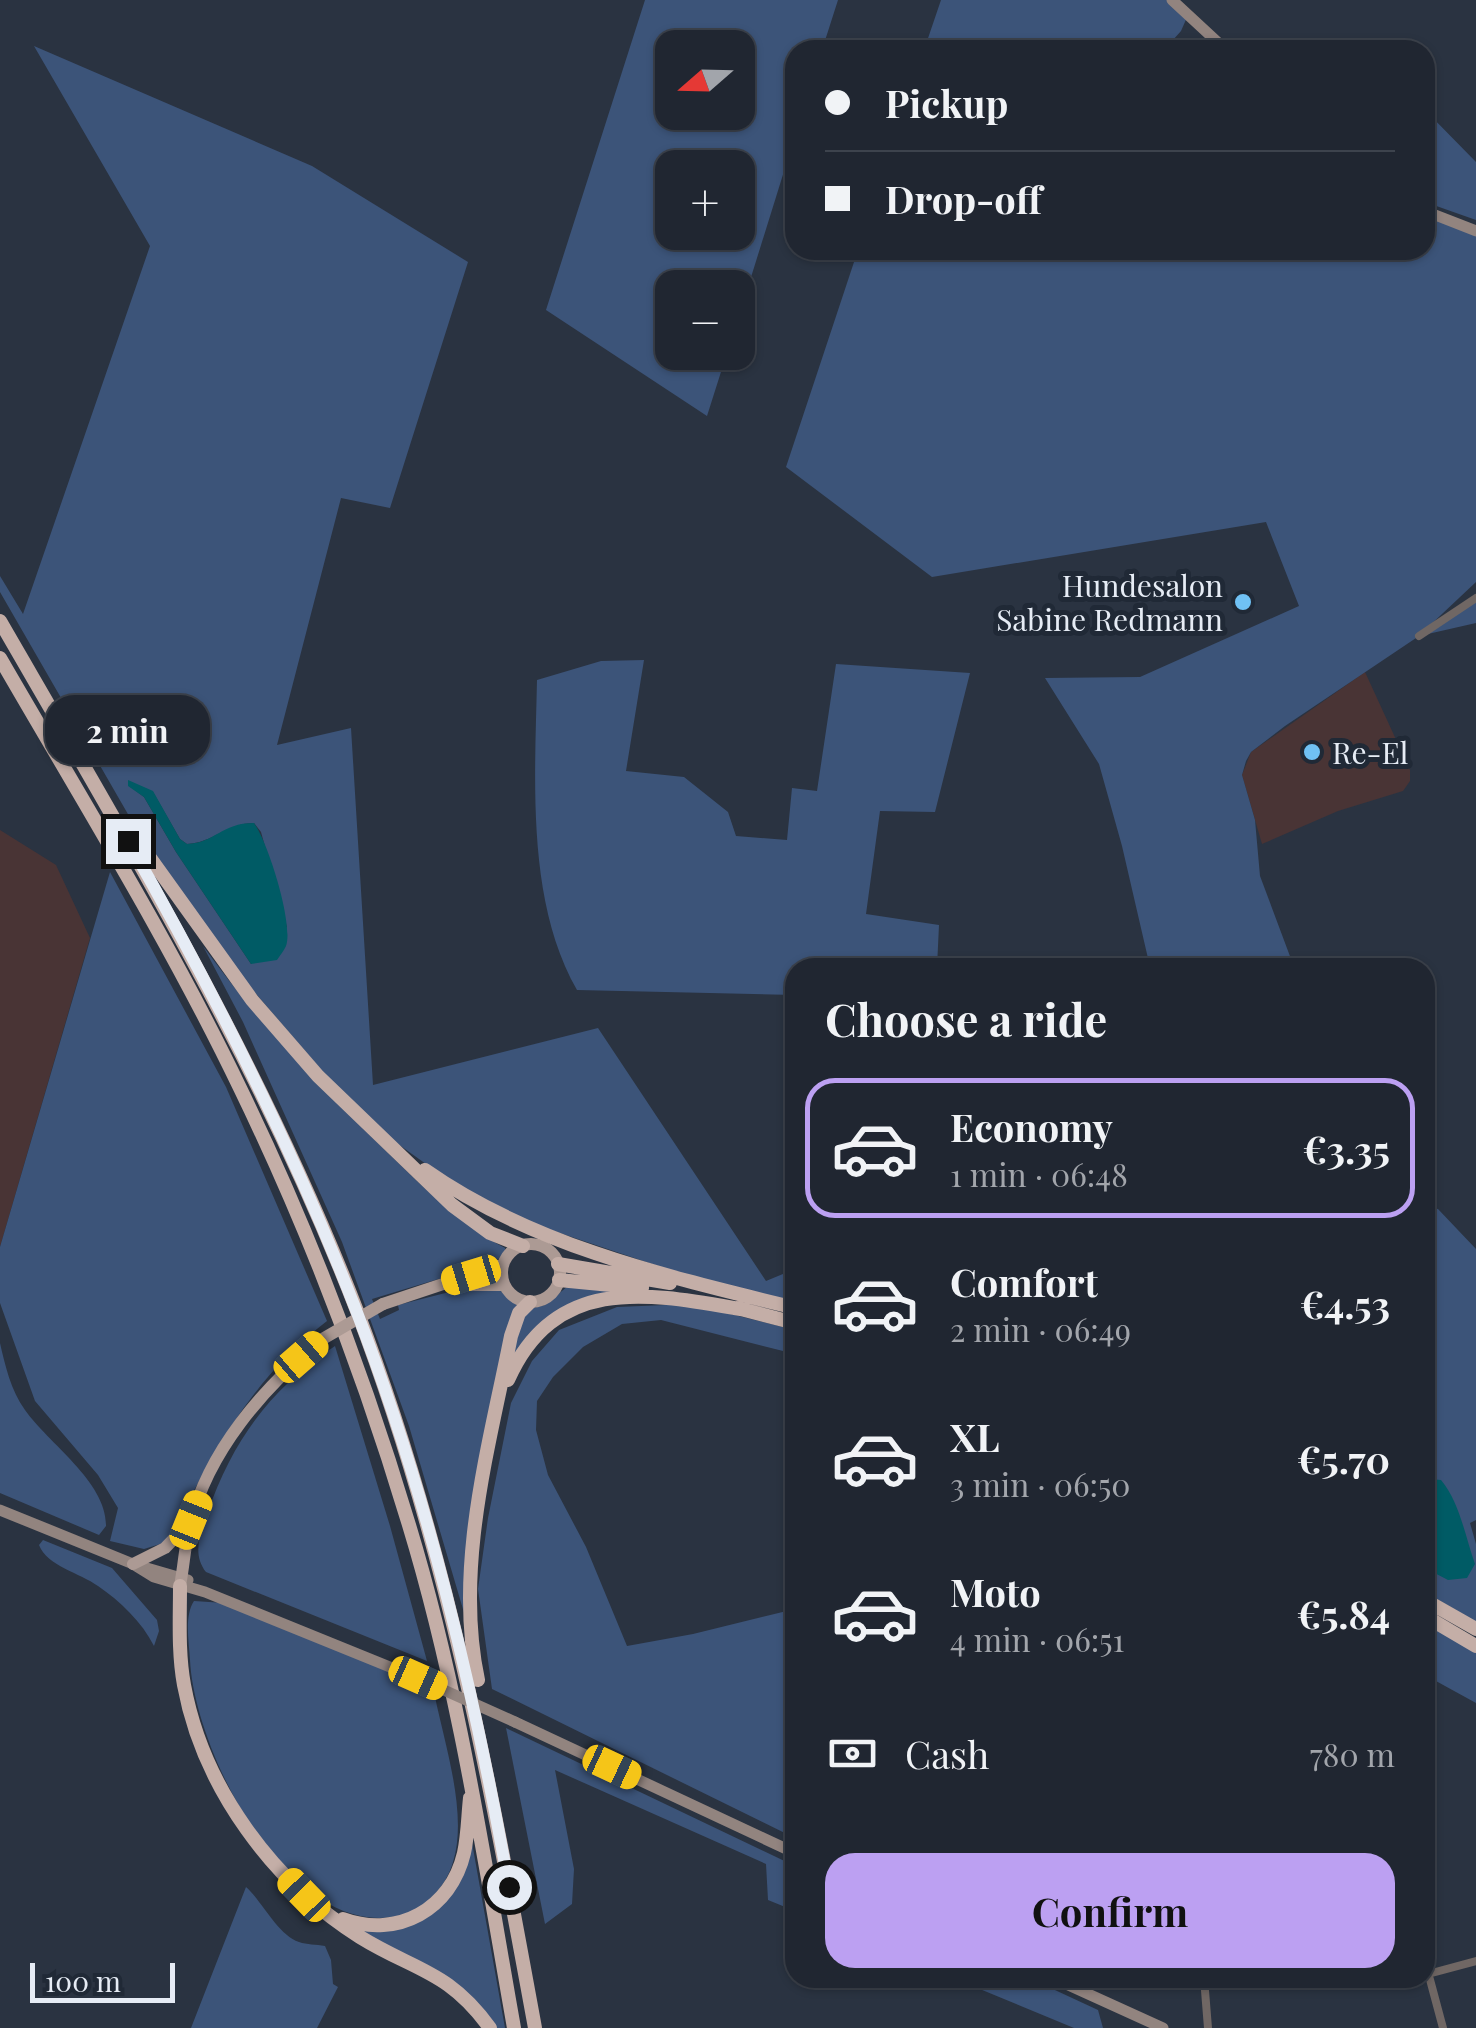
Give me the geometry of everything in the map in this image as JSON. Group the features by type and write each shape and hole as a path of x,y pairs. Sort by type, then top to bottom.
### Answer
{"highway":[{"path":"0,621 162,902 239,1045 357,1312 434,1543 467,1672 535,2028"},
{"path":"0,658 198,1007 292,1201 354,1359 410,1527 451,1683 514,2028"},
{"path":"91,778 252,1000 318,1076 452,1205 490,1233 523,1246"},
{"path":"373,1130 448,1186 504,1216 601,1253 785,1306"},
{"path":"558,1272 735,1294"},
{"path":"558,1272 662,1291 785,1320"},
{"path":"492,1428 506,1384 521,1354 552,1322 574,1309 603,1299 643,1294 746,1310"},
{"path":"493,1795 491,1742 472,1646 470,1596 492,1428 514,1324 530,1302"},
{"path":"181,1581 180,1657 185,1688 207,1756 232,1807 252,1836 277,1868 322,1910 362,1938 432,1971 457,1990 490,2028"},
{"path":"1435,1606 1476,1630"},
{"path":"1435,1622 1476,1646"},
{"path":"322,1910 355,1923 383,1925 406,1922 430,1909 450,1888 460,1863 472,1782"}],"main road":[{"path":"181,1581 191,1520 217,1461 248,1412 273,1382 319,1342 383,1304 503,1264 523,1246 542,1247 558,1272 547,1298 530,1302 514,1298 504,1285 503,1264"},
{"path":"438,1285 504,1285"},
{"path":"132,1564 165,1548 191,1520"}],"street":[{"path":"1174,2 1215,40"},
{"path":"1435,216 1476,230"},
{"path":"1419,636 1476,598"},
{"path":"0,1510 418,1678 785,1848"},
{"path":"1435,1972 1476,1961"},
{"path":"1075,1988 1163,2028"},
{"path":"1205,1988 1208,2028"},
{"path":"1432,1988 1443,2028"}],"shaded area":[{"path":"645,0 838,0 825,40 785,40 785,168 753,270 655,270 655,370 722,370 707,416 546,310"},
{"path":"941,0 1172,0 1188,15 1173,40 927,40"},
{"path":"34,46 312,166 468,262 390,508 341,498 277,745 351,728 373,1085 598,1028 766,1281 785,1273 785,1300 670,1270 533,1224 468,1194 391,1139 329,1079 227,960 159,868 0,592 0,576 23,614 150,246","holes":["129,786 153,792 180,839 187,844 254,823 261,832 287,927 251,964 144,797"]},
{"path":"1435,120 1476,162 1476,220 1435,206"},
{"path":"1435,220 1476,235 1476,582 1425,630 1476,598 1476,623 1419,636 1285,726 1251,752 1246,761 1242,775 1255,820 1260,876 1291,958 1148,958 1099,764 1045,678 1140,677 1299,606 1266,522 932,577 786,467 855,260 1435,260"},
{"path":"644,660 626,771 684,777 728,812 736,836 787,840 792,788 817,791 836,664 970,673 935,812 880,811 866,914 939,925 937,958 785,958 785,995 577,990 549,918 541,879 535,798 537,680 601,661"},
{"path":"1365,672 1410,770 1410,781 1403,791 1338,811 1262,844 1242,775 1251,752"},
{"path":"128,780 153,791 180,839 187,844 234,826 254,823 283,902 286,946 277,960 251,964 144,797 128,786"},
{"path":"0,830 56,865 90,938 0,1247"},
{"path":"110,872 226,1087 327,1321 277,1367 235,1420 170,1541 144,1549 110,1541 118,1508 98,1475 35,1401 0,1303 0,1247"},
{"path":"203,946 265,1025 357,1122 440,1202 505,1248 495,1262 372,1299 380,1319 399,1310 398,1305 477,1285 496,1287 517,1305 465,1616 409,1426 342,1242 243,1022"},
{"path":"1435,1208 1476,1249 1476,1520 1470,1523 1476,1544 1476,1622 1435,1598"},
{"path":"568,1286 628,1290 589,1299 511,1358 520,1321"},
{"path":"690,1304 785,1328 785,1351 661,1320 622,1324 583,1347 553,1377 537,1401 536,1430 548,1475 586,1547 627,1646 785,1611 785,1833 492,1689 478,1589 511,1403 532,1361 559,1330 617,1307"},
{"path":"0,1343 20,1403 97,1494 106,1526 99,1535 0,1493"},
{"path":"335,1346 427,1661 206,1572 199,1558 207,1514 242,1440 272,1399"},
{"path":"1435,1479 1441,1480 1448,1489 1475,1564 1467,1578 1448,1580 1435,1573"},
{"path":"43,1540 112,1568 157,1620 159,1631 154,1646 137,1620 114,1598 49,1558 39,1545"},
{"path":"194,1601 224,1603 400,1675 435,1697 458,1823 450,1871 427,1901 402,1915 361,1916 322,1900 287,1871 256,1832 229,1788 196,1698 188,1629"},
{"path":"1435,1627 1476,1650 1476,1703 1435,1680"},
{"path":"506,1728 785,1861 785,1907 768,1900 766,1864 555,1770 574,1869 572,1904 545,1924"},
{"path":"471,1837 505,2028 493,2028 484,2012 352,1926 440,1907"},
{"path":"246,1887 291,1938 325,1946 333,1984 338,1987 317,2028 191,2028"},
{"path":"977,1988 1051,1988 1098,2010 1103,2028 1074,2028"}],"place":[{"name":"Hundesalon Sabine Redmann","path":"1243,602"},
{"name":"Re-El","path":"1312,752"}],"route":[{"path":"128,841 254,1076 357,1312 434,1543 478,1721 509,1887"}]}
